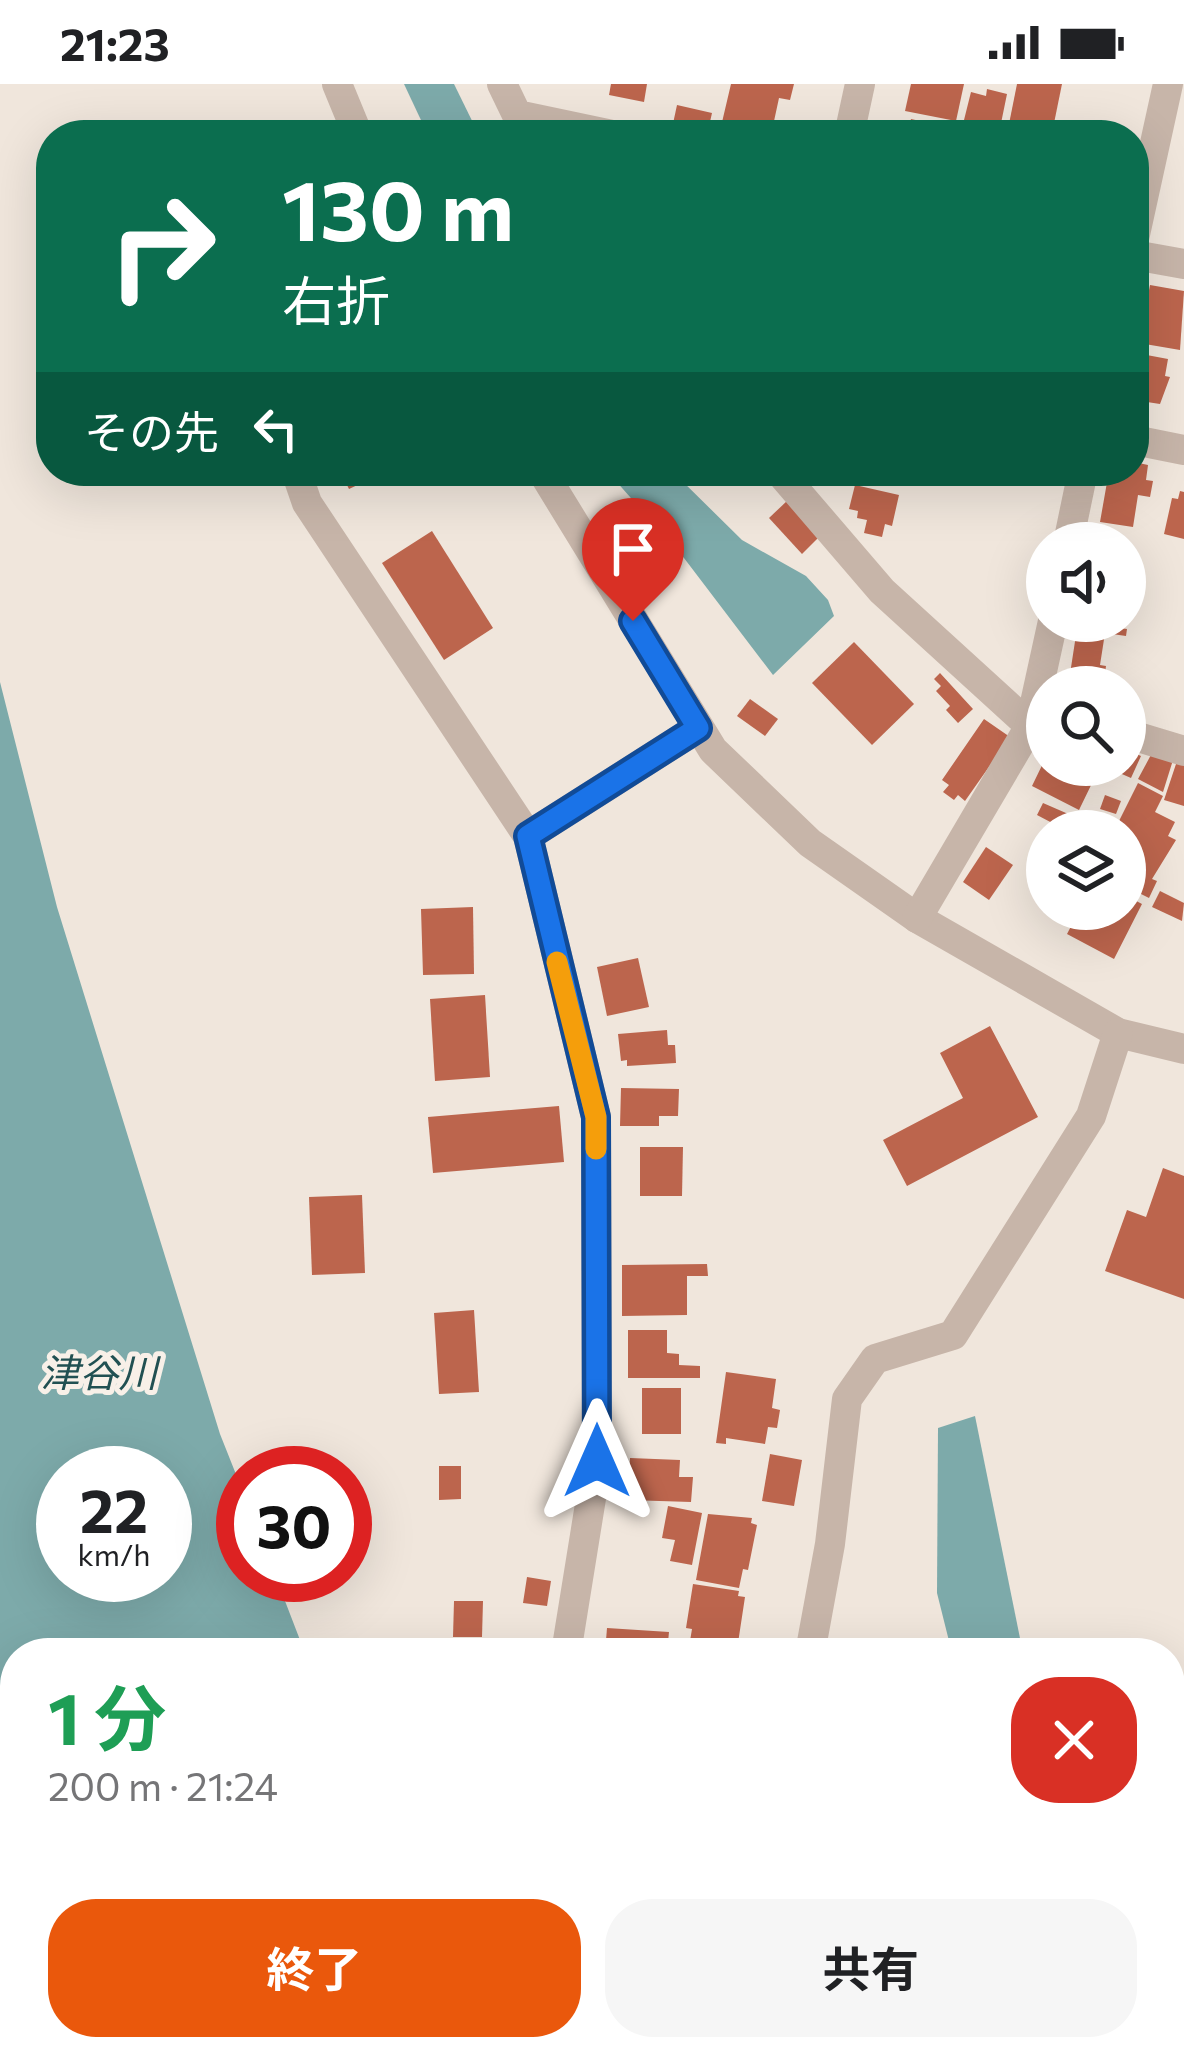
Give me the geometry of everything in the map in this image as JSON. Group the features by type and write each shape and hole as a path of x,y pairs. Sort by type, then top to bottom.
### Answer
{"street":[{"path":"337,84 352,120"},
{"path":"502,84 517,115 541,120"},
{"path":"852,120 860,84"},
{"path":"1149,171 1168,84"},
{"path":"1149,257 1184,264"},
{"path":"1149,443 1184,450"},
{"path":"302,486 308,503 528,836 596,1117 597,1461 568,1638"},
{"path":"551,486 713,750 810,843 917,918 1118,1033 1184,1049"},
{"path":"792,486 882,591 1026,705"},
{"path":"1073,522 1080,486"},
{"path":"528,836 698,728"},
{"path":"917,918 1026,735"},
{"path":"1146,740 1184,751"},
{"path":"813,1638 830,1544 847,1399 875,1359 953,1335 1091,1115 1118,1033"}],"water":[{"path":"404,84 454,84 472,120 421,120"},
{"path":"620,486 687,486 742,540 806,576 828,600 834,616 773,675 684,558"},
{"name":"津谷川","path":"0,682 57,907 225,1446 216,1446 216,1602 285,1602 299,1638 0,1638"},
{"path":"975,1416 1020,1638 948,1638 937,1593 938,1428"}],"building":[{"path":"611,84 647,84 644,102 609,95"},
{"path":"731,84 794,84 790,100 779,98 774,120 723,120"},
{"path":"911,84 964,84 956,120 905,111"},
{"path":"1017,84 1062,84 1055,120 1010,120"},
{"path":"987,89 1007,94 1002,120 964,120 971,92 986,96"},
{"path":"677,105 712,113 710,120 674,120"},
{"path":"1150,285 1184,291 1180,350 1149,345"},
{"path":"1149,355 1168,359 1165,376 1170,377 1160,404 1149,402"},
{"path":"1153,481 1150,497 1138,495 1134,522 1100,522 1106,486 1149,486"},
{"path":"855,486 899,495 892,526 885,524 882,537 864,533 867,520 849,509"},
{"path":"1180,491 1184,492 1184,539 1164,534 1172,498 1178,499"},
{"path":"788,500 821,535 802,554 769,518"},
{"path":"432,531 493,628 444,660 382,563"},
{"path":"854,642 914,704 872,745 812,683"},
{"path":"1075,642 1104,642 1100,665 1106,666 1071,666"},
{"path":"940,673 973,709 958,723 936,691 941,686 934,679"},
{"path":"750,699 778,719 765,736 737,716"},
{"path":"984,719 1010,737 965,801 958,795 954,800 943,792 949,785 942,780"},
{"path":"1152,753 1173,760 1163,792 1146,783 1146,764"},
{"path":"1177,761 1184,763 1184,806 1164,800"},
{"path":"1032,786 1091,786 1079,810"},
{"path":"1136,786 1144,786 1163,796 1155,812 1175,822 1168,836 1176,840 1152,879 1157,881 1149,898 1146,810 1124,810"},
{"path":"1105,795 1121,801 1118,810 1100,809"},
{"path":"986,847 1013,865 989,900 963,882"},
{"path":"1160,891 1184,903 1182,921 1152,907"},
{"path":"473,907 474,974 423,975 421,909"},
{"path":"1069,930 1129,930 1114,959 1067,934"},
{"path":"638,958 649,1007 607,1016 597,967"},
{"path":"485,995 490,1077 435,1081 430,999"},
{"path":"990,1026 1038,1117 907,1186 883,1140 963,1098 940,1053"},
{"path":"667,1030 668,1045 675,1045 676,1063 627,1066 627,1060 621,1061 618,1034"},
{"path":"621,1088 679,1089 678,1116 659,1116 659,1126 620,1126"},
{"path":"559,1106 564,1162 433,1173 428,1117"},
{"path":"640,1147 683,1147 682,1196 640,1196"},
{"path":"1163,1168 1184,1176 1184,1299 1105,1271 1127,1210 1146,1217"},
{"path":"362,1195 365,1273 312,1275 309,1197"},
{"path":"707,1264 708,1276 687,1276 687,1315 622,1316 622,1265"},
{"path":"474,1310 479,1392 439,1394 434,1313"},
{"path":"628,1330 667,1330 667,1353 679,1354 679,1365 700,1366 700,1378 628,1378"},
{"path":"726,1372 776,1379 772,1408 780,1410 777,1428 768,1427 765,1444 726,1438 726,1444 716,1443"},
{"path":"642,1388 681,1388 681,1434 642,1434"},
{"path":"770,1454 802,1460 794,1506 762,1501"},
{"path":"630,1458 680,1460 679,1477 693,1477 691,1502 628,1500"},
{"path":"439,1466 461,1466 461,1499 439,1500"},
{"path":"668,1506 702,1513 692,1565 670,1561 675,1540 662,1538"},
{"path":"708,1514 752,1518 751,1523 757,1525 748,1570 743,1569 739,1588 696,1580"},
{"path":"527,1577 551,1581 547,1606 523,1603"},
{"path":"693,1584 739,1591 738,1596 745,1597 739,1638 690,1638 692,1629 686,1628"},
{"path":"454,1601 483,1601 482,1637 453,1637"},
{"path":"607,1628 669,1632 668,1638 606,1638"}],"slow traffic":[{"path":"557,962 596,1117 596,1149"}],"route":[{"path":"597,1461 596,1117 528,836 698,728 633,621"}]}
